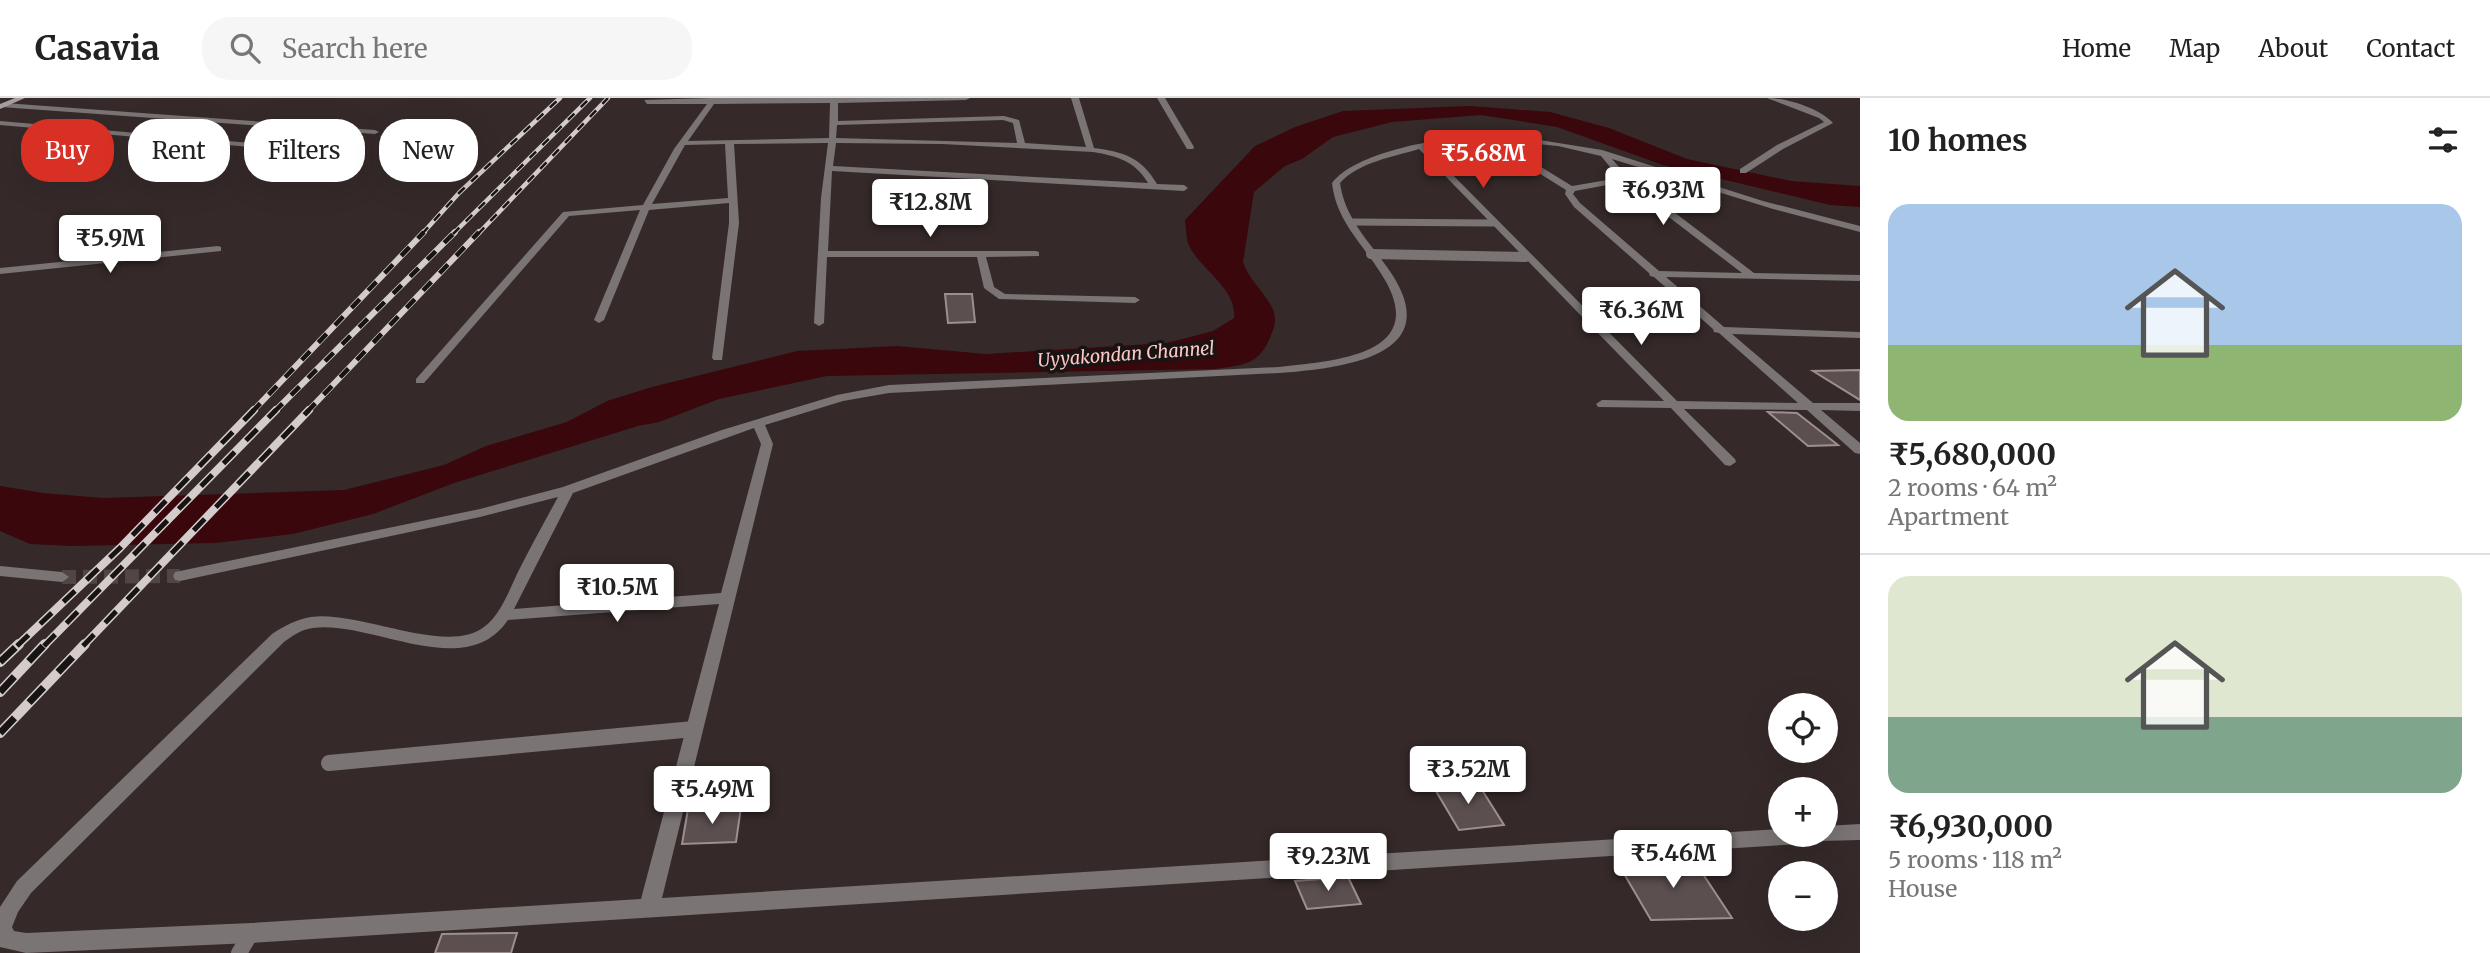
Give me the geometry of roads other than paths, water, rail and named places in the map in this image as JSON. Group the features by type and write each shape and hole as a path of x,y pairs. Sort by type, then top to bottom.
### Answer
{"street":[{"path":"2,106 21,98"},
{"path":"647,102 834,99 946,101 967,98"},
{"path":"1075,98 1091,150"},
{"path":"1161,98 1190,147"},
{"path":"1743,172 1780,147 1829,123 1822,116 1771,98"},
{"path":"819,323 828,168 835,123 834,99"},
{"path":"599,320 646,208 682,143 714,100"},
{"path":"2,106 375,132"},
{"path":"835,123 1004,118 1016,122 1021,145"},
{"path":"0,123 244,144"},
{"path":"1486,137 1571,189 1625,178"},
{"path":"180,576 481,513 568,491 758,423 841,397 889,388 1279,370 1336,364 1363,357 1384,348 1399,329 1401,299 1350,222 1336,191 1340,178 1368,163 1443,139 1486,137 1558,143 1602,152 1762,204 1860,229"},
{"path":"682,143 831,140 1021,145 1091,150 1130,160 1145,170 1154,186"},
{"path":"718,358 734,223 730,142"},
{"path":"1419,145 1730,462"},
{"path":"1602,152 1625,178 1752,276"},
{"path":"828,168 1184,188"},
{"path":"1571,189 1569,194 1577,205 1653,274 1860,450"},
{"path":"420,381 561,218 579,211 733,200"},
{"path":"0,271 218,249"},
{"path":"824,254 1036,254"},
{"path":"981,254 989,288 1003,297 1135,300"},
{"path":"1653,274 1860,278"},
{"path":"1718,330 1860,335"},
{"path":"1602,404 1860,407"},
{"path":"649,908 767,444 758,423"},
{"path":"568,491 503,615 491,631 472,641 438,642 335,621 313,621 294,627 278,638 24,887 10,907 2,927 7,940 26,943 251,933 1768,838"},
{"path":"0,571 62,577"},
{"path":"503,615 729,598"},
{"path":"1838,833 1860,832"}],"lane":[{"path":"1350,222 1494,223"},
{"path":"1371,254 1526,257"},
{"path":"330,763 694,729"},
{"path":"239,953 251,933"}],"water":[{"name":"Uyyakondan Channel","path":"1470,106 1550,112 1609,128 1687,159 1791,181 1860,186 1860,207 1830,205 1663,165 1557,127 1481,115 1392,122 1333,137 1302,159 1285,166 1254,192 1243,262 1248,274 1272,308 1275,320 1266,345 1250,362 1215,369 827,376 719,399 659,422 638,426 454,483 373,514 293,534 215,543 72,546 30,544 0,531 0,486 103,498 344,490 444,465 486,446 567,422 607,401 652,387 797,351 897,346 986,354 1167,343 1213,331 1234,318 1233,307 1223,288 1188,243 1185,220 1255,146 1295,127 1343,111"}],"tunnel":[{"path":"62,577 180,576"}],"railway":[{"path":"422,234 459,193 560,98"},
{"path":"453,234 590,98"},
{"path":"478,234 608,98"},
{"path":"252,412 424,232"},
{"path":"276,410 455,232"},
{"path":"307,412 479,232"},
{"path":"17,646 120,548 254,410"},
{"path":"44,646 276,410"},
{"path":"83,646 309,410"},
{"path":"0,662 19,644"},
{"path":"0,692 45,644"},
{"path":"0,733 85,644"}]}
